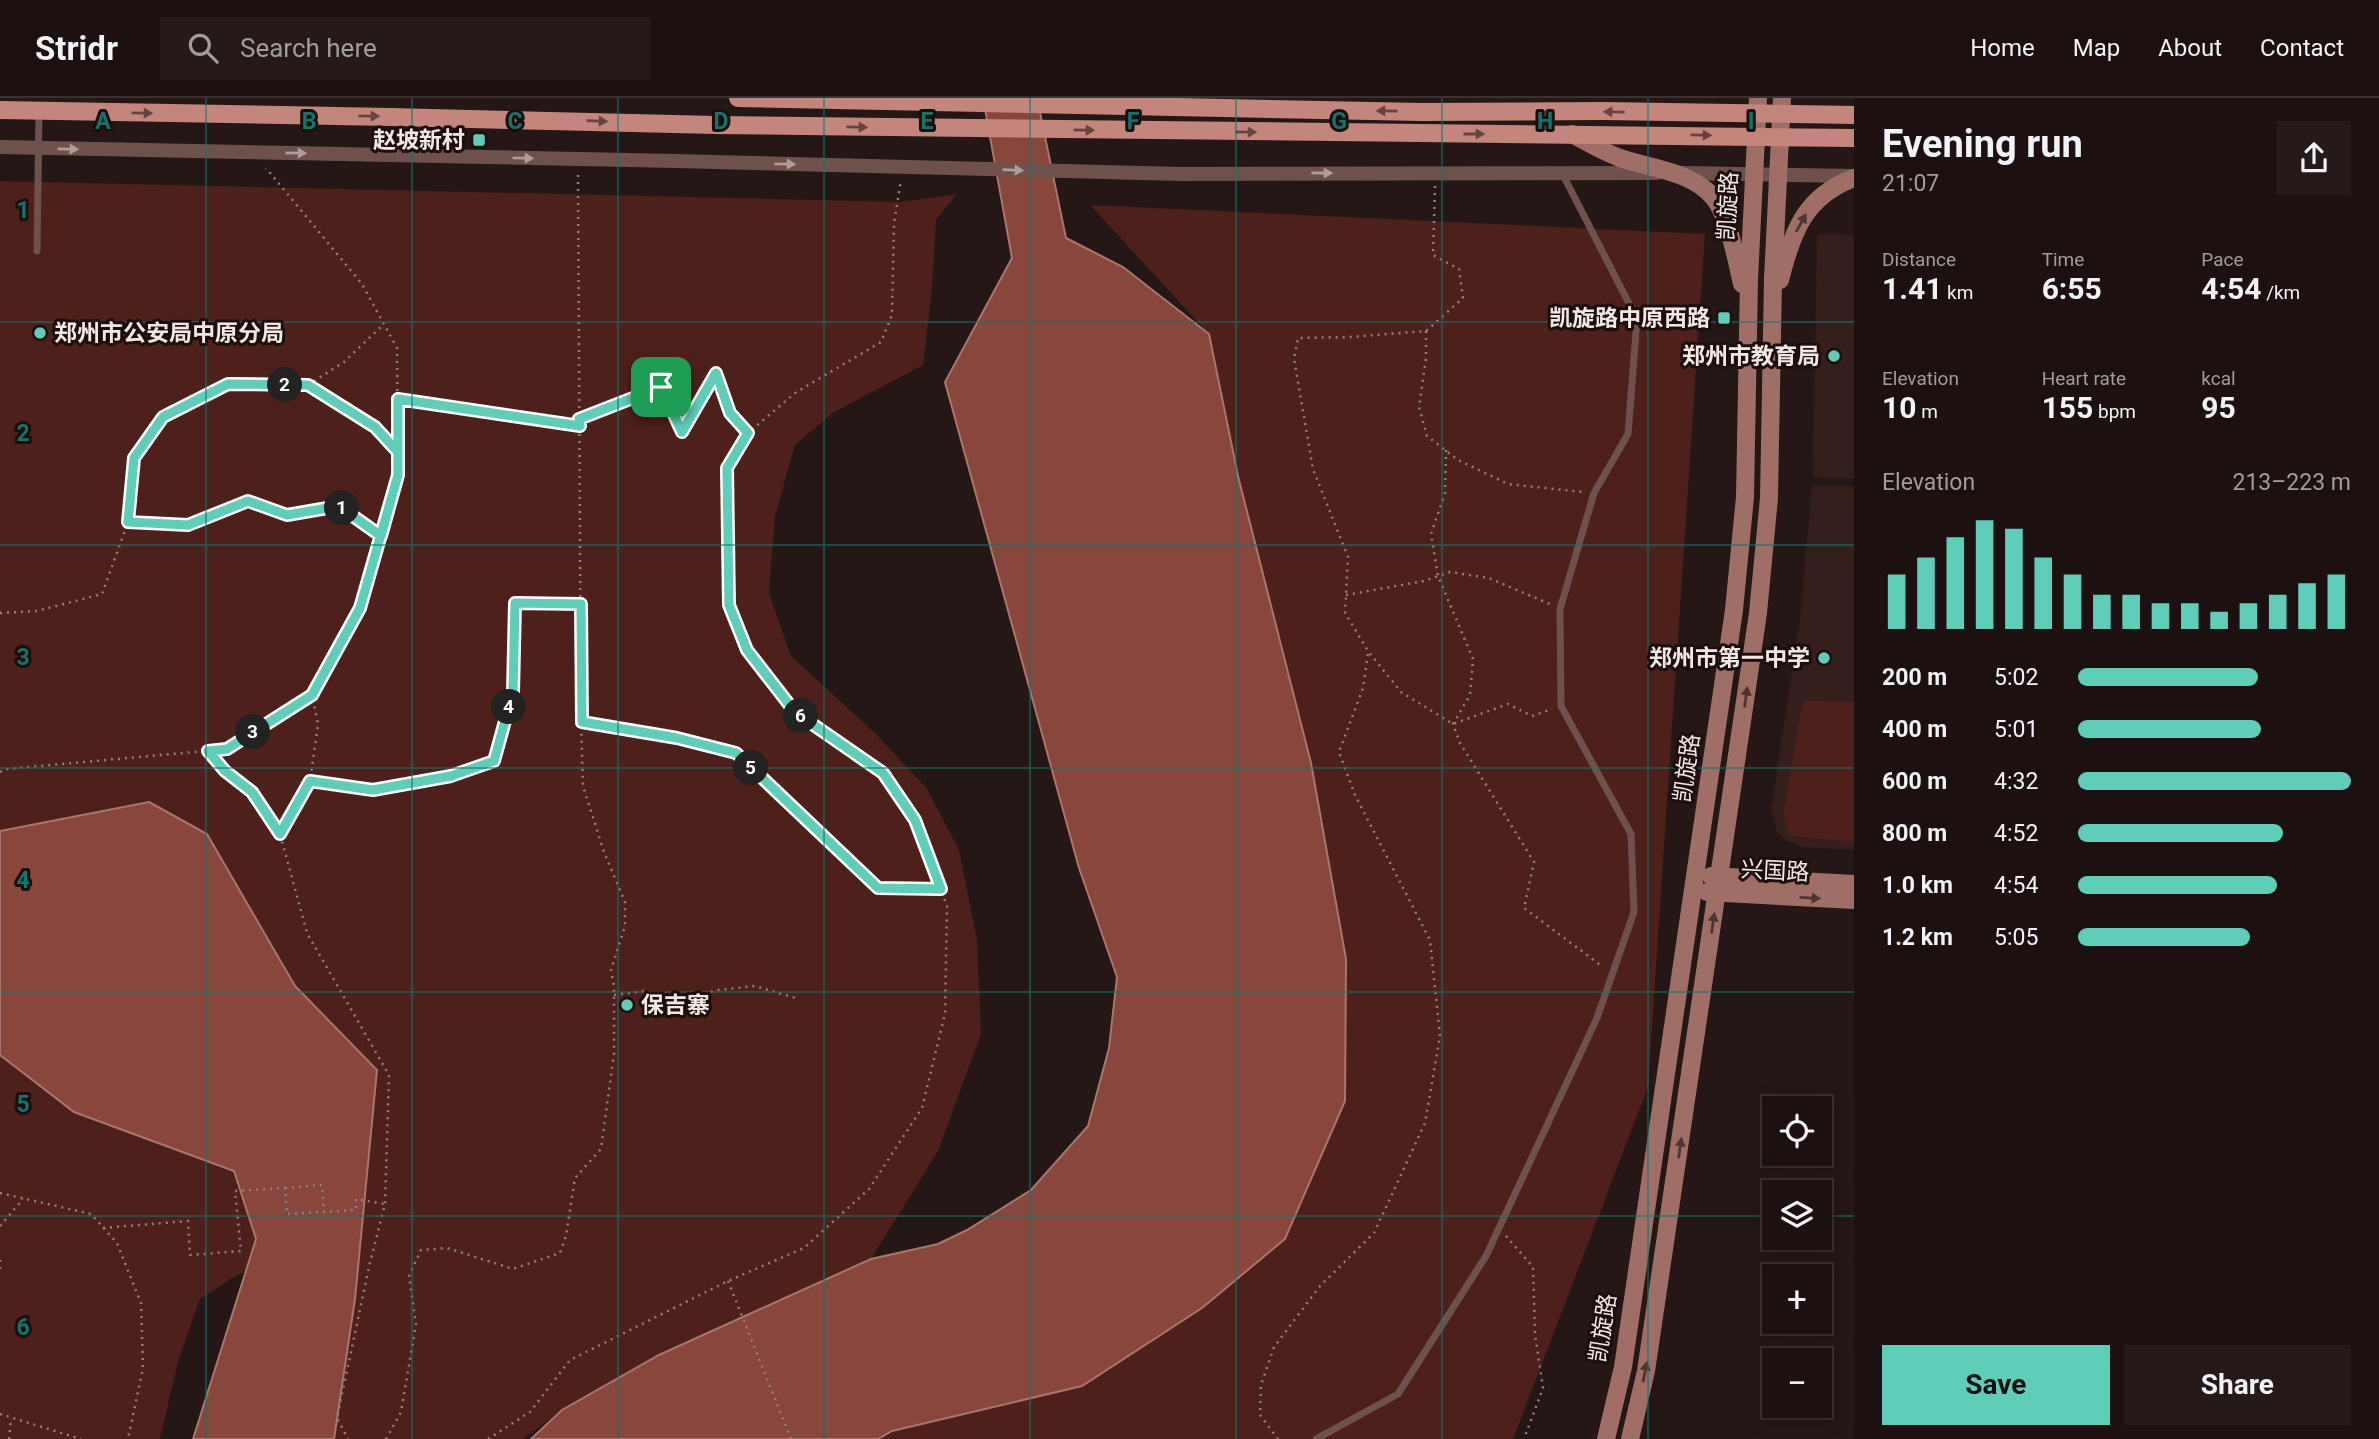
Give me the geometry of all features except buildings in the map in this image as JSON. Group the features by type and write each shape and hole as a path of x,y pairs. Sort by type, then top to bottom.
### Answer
{"main road":[{"path":"738,98 1422,112 1781,106 1854,115"},
{"name":"凯旋路","path":"1606,1439 1623,1367 1734,610 1743,530 1748,310 1757,106"},
{"name":"凯旋路","path":"1630,1439 1646,1371 1758,613 1767,532 1772,311 1781,106"},
{"path":"0,110 715,125 1854,138"},
{"path":"1572,134 1620,158 1673,173 1702,187 1714,198 1721,210 1736,258 1748,310"},
{"path":"1772,311 1786,257 1800,223 1816,199 1835,185 1854,177"},
{"name":"兴国路","path":"1695,883 1854,900"},
{"name":"兴国路","path":"1718,885 1854,884"}],"street":[{"path":"0,147 1180,174 1562,172 1854,177"}],"lane":[{"path":"37,251 39,111"},
{"path":"1316,1439 1398,1394 1486,1256 1597,1018 1634,912 1631,834 1561,706 1560,609 1594,493 1628,434 1637,319 1562,172"}],"path":[{"path":"0,772 7,769 227,749 312,695 360,608 398,475 397,348 362,284 253,152"},
{"path":"386,1439 401,1412 416,1324 409,1276 421,1250 447,1248 513,1269 560,1253 566,1236 575,1178 601,1149 614,1054 614,995 611,970 625,926 625,902 604,852 583,786 578,159"},
{"path":"488,1439 530,1412 570,1360 729,1281 804,1248 869,1189 922,1108 945,1014 947,906 915,820 883,773 795,712 747,650 729,605 727,468 748,433 795,393 881,342 892,315 894,223 903,167"},
{"path":"1435,173 1433,255 1460,269 1463,298 1426,331 1298,338 1294,359 1313,469 1348,557 1345,613 1368,651 1401,692 1452,724 1460,743 1534,862 1524,908 1613,974"},
{"path":"308,385 344,362 384,324"},
{"path":"1426,331 1426,358 1419,407 1427,436 1458,460 1508,484 1594,493"},
{"path":"579,419 661,387 682,432 716,373 730,413 748,433"},
{"path":"0,613 37,611 102,594 128,522 134,458 163,417 228,384 308,385 375,427 398,452"},
{"path":"398,399 580,426"},
{"path":"1446,450 1445,493 1431,534 1438,576 1473,659 1470,695 1452,724"},
{"path":"128,522 188,525 248,501 287,515 339,506 381,536"},
{"path":"1346,595 1424,581 1450,572 1489,578 1560,609"},
{"path":"310,781 373,790 451,776 494,761 513,692 515,603 581,604"},
{"path":"1278,1439 1260,1415 1261,1385 1274,1347 1320,1286 1374,1233 1425,1123 1440,1035 1430,940 1355,795 1339,752 1363,688 1368,651"},
{"path":"280,834 310,781 318,724 312,695"},
{"path":"1452,724 1508,704 1532,716 1561,706"},
{"path":"582,722 677,738 736,753 878,888 941,889"},
{"path":"208,751 225,771 252,792 280,834 307,933 389,1075 385,1204 337,1418 348,1439"},
{"path":"614,995 644,990 687,997 755,986 799,999"},
{"path":"103,1228 188,1221 190,1255 241,1251 235,1191 322,1185 324,1212"},
{"path":"285,1188 287,1214 356,1210 356,1199 385,1204"},
{"path":"0,1193 91,1214 117,1243 141,1303 143,1368 128,1439"},
{"path":"0,1227 23,1199"},
{"path":"1499,1228 1533,1267 1535,1334 1543,1388 1524,1439"},
{"path":"0,1260 0,1272"},
{"path":"729,1281 791,1439"},
{"path":"0,1414 81,1439"},
{"path":"9,1439 11,1418"}],"shaded area":[{"path":"983,98 1037,98 1066,238 1123,267 1209,334 1238,476 1311,763 1346,959 1345,1101 1285,1239 1202,1308 1082,1386 892,1431 878,1439 531,1439 562,1410 659,1355 871,1259 938,1244 967,1230 1031,1190 1088,1126 1109,1048 1117,977 1079,868 945,382 1012,258"},
{"path":"0,181 901,202 957,194 936,220 932,289 923,365 834,412 795,445 775,516 769,593 791,656 877,735 927,789 959,850 977,940 981,1034 938,1151 871,1259 659,1355 562,1410 523,1439 321,1439 295,1248 232,1278 200,1299 178,1361 160,1439 0,1439"},
{"path":"1090,205 1705,234 1648,1087 1513,1439 878,1439 892,1431 1082,1386 1238,476 1209,334"},
{"name":"郑州市教育局","path":"1817,234 1854,235 1854,478 1813,477"},
{"name":"郑州市第一中学","path":"1812,485 1854,486 1854,850 1802,847 1787,841 1778,834 1771,810 1800,619"},
{"path":"1803,701 1854,702 1854,842 1790,836 1783,815"},
{"path":"149,802 207,834 295,986 377,1070 355,1299 334,1439 193,1439 256,1239 234,1171 74,1112 0,1055 0,831"}],"place":[{"name":"赵坡新村","path":"479,140"},
{"name":"凯旋路中原西路","path":"1724,318"},
{"name":"郑州市公安局中原分局","path":"40,333"},
{"name":"郑州市教育局","path":"1834,356"},
{"name":"郑州市第一中学","path":"1824,658"},
{"name":"保吉寨","path":"627,1005"}],"route":[{"path":"661,387 579,419 580,426 398,399 398,475 381,536 339,506 287,515 248,501 188,525 128,522 134,458 163,417 228,384 308,385 375,427 398,452 398,475 381,536 360,608 312,695 227,749 208,751 225,771 252,792 280,834 310,781 373,790 451,776 494,761 513,692 515,603 581,604 582,722 677,738 736,753 878,888 941,889 915,820 883,773 795,712 747,650 729,605 727,468 748,433 730,413 716,373 682,432 661,387"}]}
